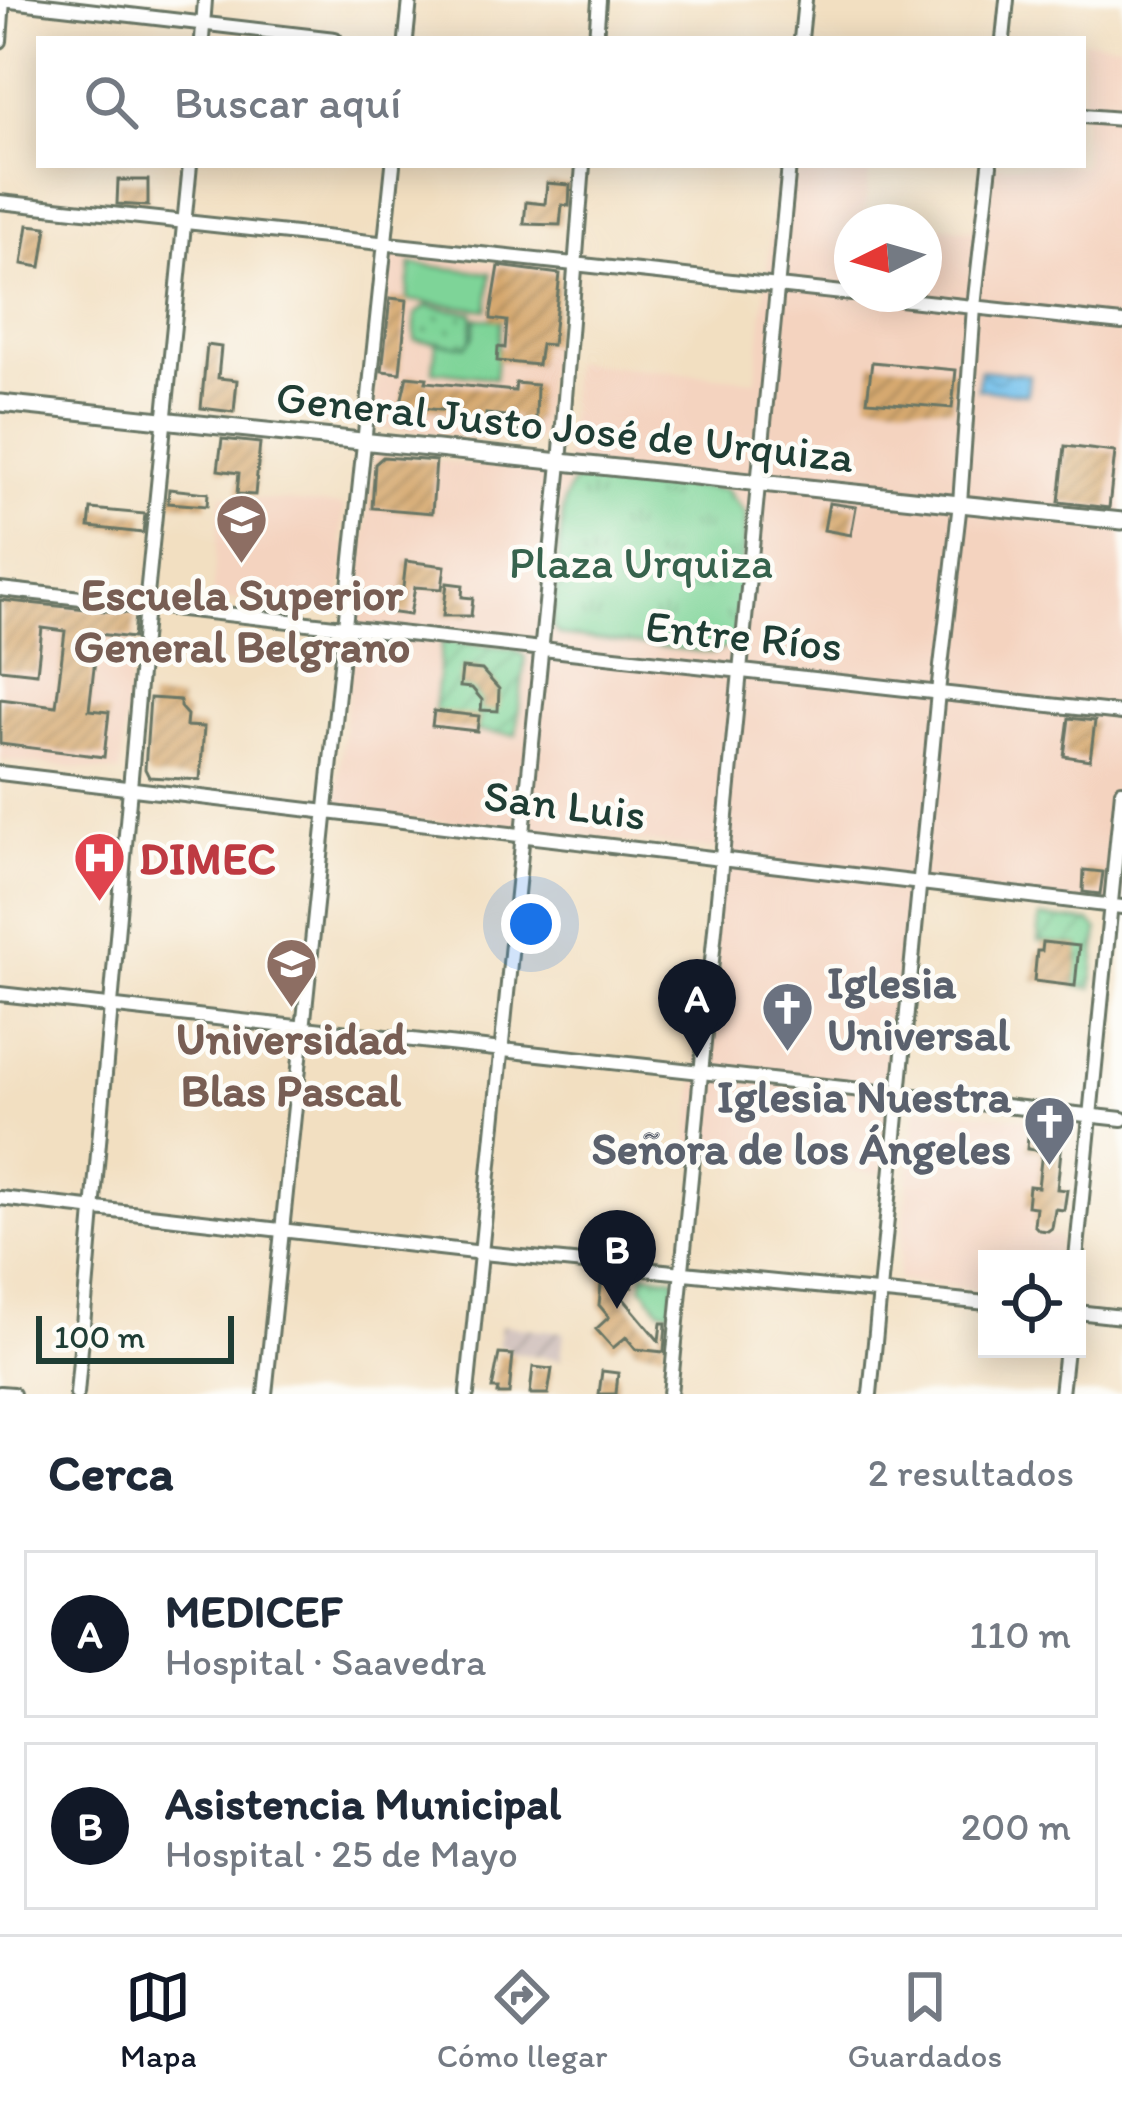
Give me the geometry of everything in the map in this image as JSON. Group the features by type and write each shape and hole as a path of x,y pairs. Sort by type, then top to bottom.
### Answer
{"street":[{"path":"0,41 3,0 309,36"},
{"path":"202,36 205,0"},
{"path":"406,36 410,0"},
{"path":"596,36 599,0"},
{"path":"801,36 805,0"},
{"path":"1003,36 1007,0"},
{"path":"1086,116 1122,119"},
{"path":"77,1394 190,168"},
{"path":"265,1394 393,168"},
{"path":"467,1394 560,464 583,168"},
{"path":"670,1394 789,168"},
{"path":"871,1394 990,168"},
{"path":"0,202 834,292"},
{"path":"942,304 1122,323"},
{"name":"General Justo José de Urquiza","path":"0,403 1122,521"},
{"name":"Entre Ríos","path":"0,589 1122,713"},
{"name":"San Luis","path":"0,773 1116,906"},
{"path":"1077,1250 1116,906 1122,791"},
{"path":"0,994 1122,1119"},
{"path":"0,1198 978,1302"},
{"path":"1086,1313 1122,1317"},
{"path":"1061,1394 1065,1358"},
{"path":"0,1393 13,1394"}],"shaded area":[{"path":"1086,40 1122,44 1122,913 911,892 883,1174 688,1154 718,850 335,811 374,453 565,475 572,362 756,380 776,178 796,180 798,168 870,168 866,204 834,204 834,312 942,312 942,227 974,230 981,168 1086,168"},
{"path":"395,251 560,274 540,437 533,444 373,428 389,258"},
{"path":"221,495 344,506 341,543 349,544 339,609 212,598"},
{"path":"0,596 137,610 120,773 0,760"},
{"path":"916,1106 1041,1120 1040,1138 1028,1138 1028,1149 1042,1151 1038,1187 1029,1186 1027,1205 1036,1207 1032,1234 1060,1236 1059,1250 978,1250 978,1290 897,1281"},
{"path":"500,1325 564,1332 561,1359 505,1352 506,1347 498,1346"}],"green space":[{"path":"411,264 491,273 487,310 407,300"},
{"path":"426,306 473,313 471,343 415,340 415,315"},
{"path":"476,318 501,320 495,378 433,371 436,343 466,346 474,336"},
{"name":"Plaza Urquiza","path":"583,475 726,490 746,515 737,632 728,646 714,653 560,635 552,627 564,501 571,485"},
{"path":"442,641 515,649 525,657 516,735 477,731 479,719 434,711","holes":["463,668 482,670 499,689 481,710 482,700 472,688 461,687"]},
{"path":"1040,917 1090,922 1098,930 1092,988 1075,986 1079,946 1038,941"},
{"path":"644,1273 676,1278 671,1311 660,1309 642,1286"}],"water":[{"path":"980,370 1029,375 1027,394 978,389"}],"building":[{"path":"118,180 148,180 148,206 117,204"},
{"path":"547,183 570,185 569,206 562,205 560,225 524,224 526,202 545,204"},
{"path":"28,225 47,227 41,267 22,264"},
{"path":"499,266 560,274 552,345 541,344 538,365 497,361 498,347 505,348 507,321 491,319"},
{"path":"390,298 407,300 400,373 382,371"},
{"path":"207,345 221,347 218,378 237,380 234,412 201,408"},
{"path":"872,362 956,370 952,408 867,401"},
{"path":"407,376 515,391 516,383 537,385 536,420 532,420 532,429 519,432 516,417 486,414 485,424 451,421 450,411 422,408 418,422 405,421 400,407"},
{"path":"222,439 260,443 255,495 237,494 239,473 218,470"},
{"path":"1065,446 1115,452 1109,508 1059,502"},
{"path":"383,457 436,461 432,513 372,508 375,464"},
{"path":"169,489 208,493 207,506 168,503"},
{"path":"829,503 856,507 851,535 824,530"},
{"path":"91,509 145,514 143,533 89,527"},
{"path":"406,561 445,566 442,589 415,587 410,615 358,608 359,591 402,596"},
{"path":"447,583 463,585 462,597 473,598 471,616 443,616"},
{"path":"0,600 135,614 133,638 98,634 89,710 109,712 104,757 0,744 0,699 56,706 65,631 42,628 37,673 0,669"},
{"path":"462,668 482,670 499,689 498,711 481,710 482,700 472,688 460,687"},
{"path":"150,698 180,700 186,726 204,727 200,780 149,777 145,769"},
{"path":"434,711 479,716 477,731 432,726"},
{"path":"1069,718 1095,721 1090,760 1064,756"},
{"path":"1084,870 1103,872 1100,894 1083,892"},
{"path":"1043,942 1079,946 1075,986 1034,981 1037,951 1042,951"},
{"name":"Iglesia Nuestra Señora de los Ángeles","path":"1028,1137 1062,1141 1057,1189 1067,1190 1064,1210 1055,1209 1048,1231 1034,1225 1036,1207 1027,1206 1029,1186 1038,1187 1042,1151 1027,1149"},
{"path":"602,1275 633,1278 632,1287 612,1285 659,1341 661,1323 666,1323 664,1352 636,1349 626,1337 613,1348 596,1329 609,1317 599,1305"},
{"path":"499,1354 513,1355 509,1394 492,1389"},
{"path":"533,1367 552,1369 548,1394 530,1394"},
{"path":"602,1371 618,1373 616,1394 599,1394"}],"place":[{"name":"Escuela Superior General Belgrano","path":"242,566"},
{"name":"DIMEC","path":"100,904"},
{"name":"Universidad Blas Pascal","path":"291,1010"},
{"name":"Iglesia Universal","path":"788,1054"},
{"name":"MEDICEF","path":"697,1058"},
{"name":"Iglesia Nuestra Señora de los Ángeles","path":"1050,1168"},
{"name":"Asistencia Municipal","path":"617,1309"}]}
